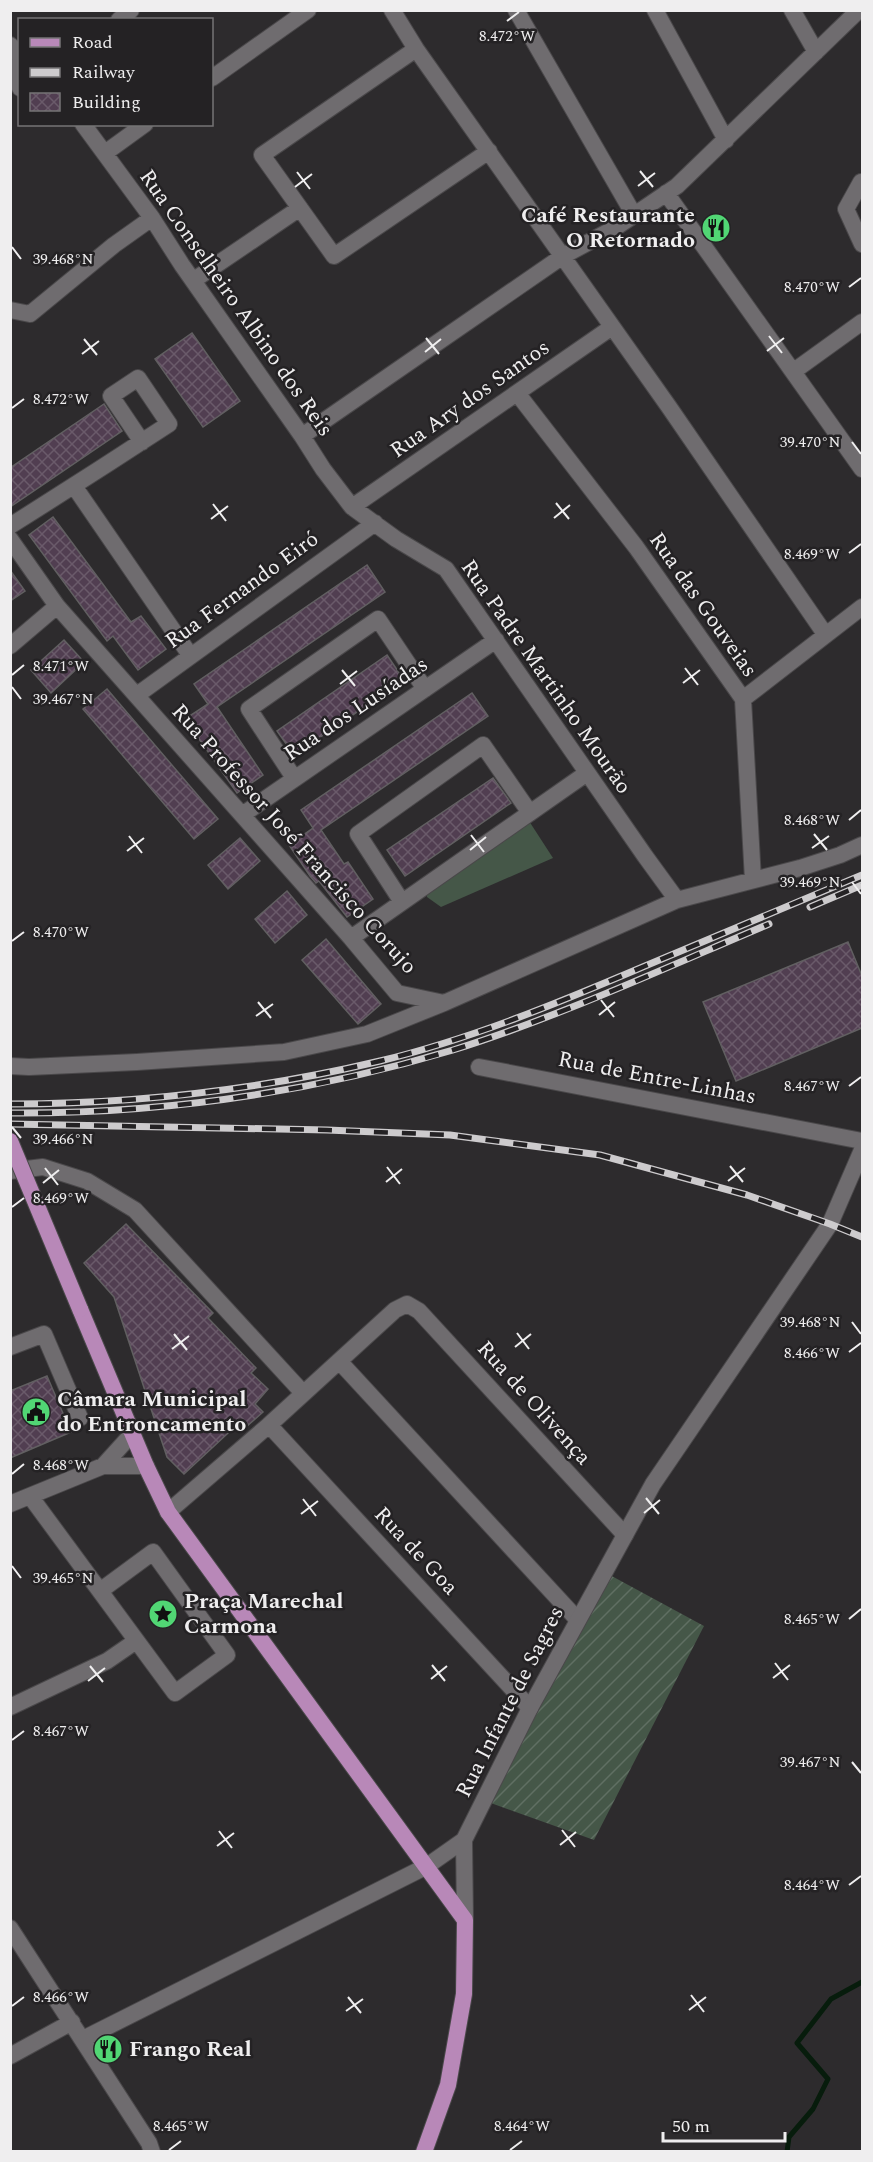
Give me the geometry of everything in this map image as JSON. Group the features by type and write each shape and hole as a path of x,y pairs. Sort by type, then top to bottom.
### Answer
{"main road":[{"path":"10,1141 132,1434 168,1512 428,1866 465,1920 464,1994 448,2085 424,2151"}],"street":[{"path":"213,77 308,10"},
{"path":"392,10 825,634"},
{"path":"516,10 634,215"},
{"path":"655,10 726,140"},
{"path":"792,10 816,52"},
{"path":"302,436 563,256 634,215 677,186 860,10"},
{"path":"417,49 261,155 334,256 489,151"},
{"path":"18,67 15,76 18,85"},
{"name":"Rua Conselheiro Albino dos Reis","path":"85,126 152,218 323,469 352,507"},
{"path":"105,153 142,126"},
{"path":"862,181 846,209 862,244"},
{"path":"666,193 862,469"},
{"path":"194,280 300,208"},
{"path":"10,310 30,314 114,245 152,218"},
{"path":"794,371 862,322"},
{"name":"Rua Ary dos Santos","path":"352,507 612,327"},
{"name":"Rua das Gouveias","path":"517,393 636,547 742,699 753,880"},
{"path":"10,526 142,442"},
{"path":"74,486 190,655"},
{"name":"Rua Padre Martinho Mourão","path":"352,507 396,539 446,569 677,900"},
{"name":"Rua Fernando Eiró","path":"136,695 375,523"},
{"name":"Rua Professor José Francisco Corujo","path":"10,538 57,606 397,993 444,1003"},
{"path":"10,646 57,606"},
{"path":"742,699 862,607"},
{"path":"294,778 249,709 378,619 425,689"},
{"name":"Rua dos Lusíadas","path":"242,814 496,640"},
{"path":"402,902 358,834 483,745 530,813"},
{"path":"351,938 587,773"},
{"path":"10,1066 29,1068 284,1052 367,1034 444,1003 677,900 840,855 862,845"},
{"name":"Rua de Entre-Linhas","path":"479,1067 862,1141"},
{"name":"Rua Infante de Sagres","path":"83,2039 428,1866 464,1840 577,1619 653,1484 830,1224 862,1150"},
{"path":"10,1171 43,1167 87,1180 135,1210 303,1393"},
{"name":"Rua de Olivença","path":"339,1361 395,1310 407,1304 419,1311 625,1535"},
{"path":"10,1347 44,1334 80,1418"},
{"path":"168,1512 339,1361 577,1619"},
{"name":"Rua de Goa","path":"269,1425 530,1708"},
{"path":"103,1466 132,1434"},
{"path":"10,1503 103,1466 146,1466"},
{"path":"30,1496 175,1693 227,1655 153,1552 100,1591"},
{"path":"10,1707 107,1661 136,1641"},
{"path":"464,1840 465,1920"},
{"path":"10,1929 83,2039 150,2144 152,2151"},
{"path":"10,2056 72,2022"}],"green space":[{"path":"529,821 553,858 441,907 427,897 427,889"},
{"path":"608,1574 704,1626 594,1840 488,1802"}],"building":[{"path":"192,333 240,401 203,427 155,359"},
{"path":"104,404 122,431 10,507 10,468"},
{"path":"53,517 131,622 141,616 166,649 138,670 113,636 107,641 29,535"},
{"path":"367,565 385,592 217,707 263,775 237,793 185,719 208,704 194,684"},
{"path":"10,570 25,591 10,601"},
{"path":"64,640 84,662 51,693 31,670"},
{"path":"387,655 404,680 294,755 277,731"},
{"path":"107,689 218,819 194,839 83,709"},
{"path":"472,693 488,716 321,830 344,864 348,862 373,899 347,917 319,881 316,883 310,876 289,845 313,828 301,810"},
{"path":"493,778 511,803 405,876 387,850"},
{"path":"240,838 260,861 228,889 208,865"},
{"path":"287,891 307,915 275,943 255,919"},
{"path":"326,939 381,1004 358,1024 302,960"},
{"path":"848,942 862,976 862,1028 736,1081 703,1002"},
{"path":"126,1224 213,1313 208,1318 256,1368 251,1373 268,1389 255,1404 263,1412 246,1427 241,1421 184,1474 167,1457 114,1297 84,1263"},
{"name":"Câmara Municipal do Entroncamento","path":"47,1376 71,1432 10,1458 10,1391"}],"waterway":[{"path":"787,2152 789,2137 813,2109 828,2079 797,2043 831,1999 862,1982"}],"railway":[{"path":"10,1104 103,1101 196,1093 288,1080 414,1052 547,1007 862,875"},
{"path":"810,907 862,885"},
{"path":"10,1113 123,1110 179,1105 289,1089 399,1065 453,1050 533,1022 769,924"},
{"path":"10,1124 327,1130 450,1135 600,1155 747,1195 862,1237"}],"place":[{"name":"Café Restaurante O Retornado","path":"716,228"},
{"name":"Câmara Municipal do Entroncamento","path":"36,1412"},
{"name":"Praça Marechal Carmona","path":"163,1614"},
{"name":"Frango Real","path":"108,2049"}]}
